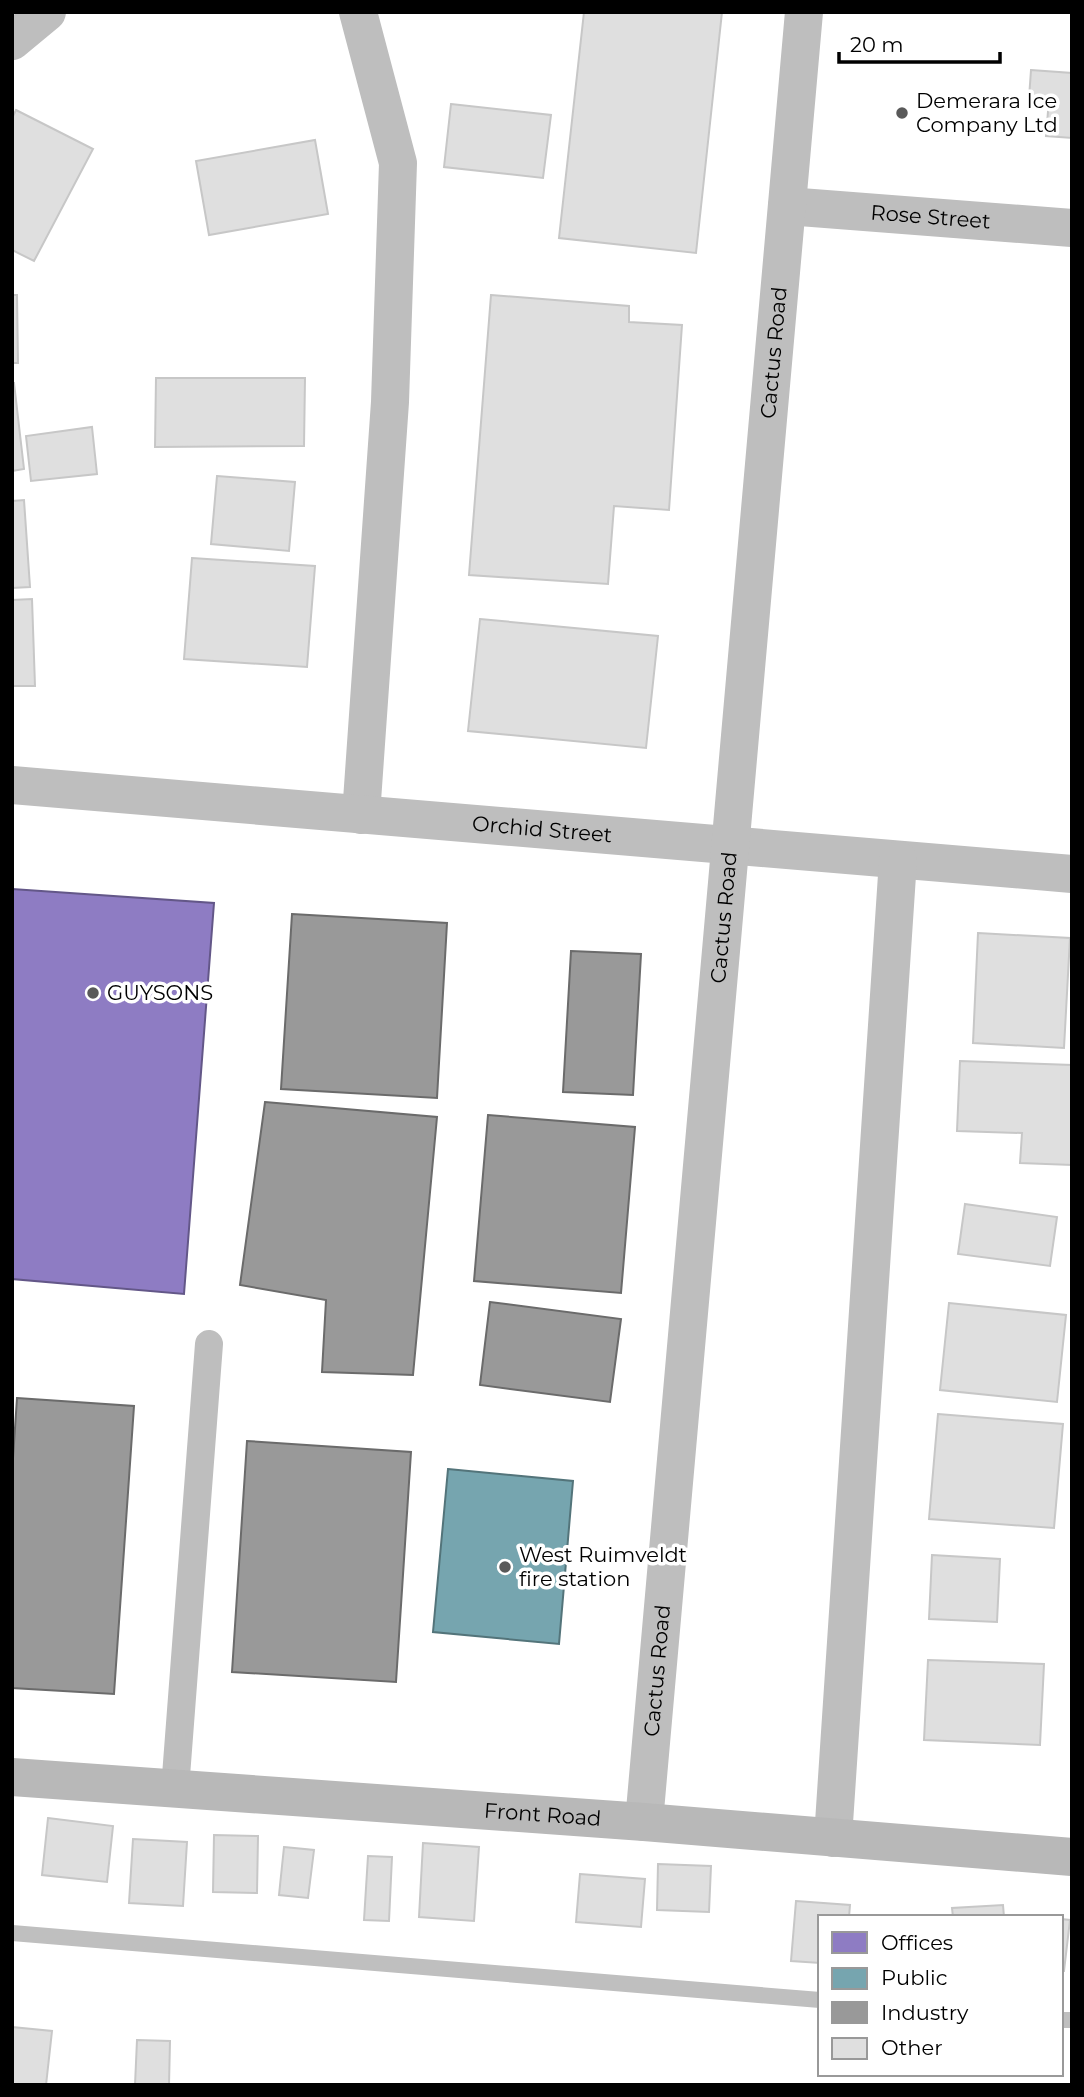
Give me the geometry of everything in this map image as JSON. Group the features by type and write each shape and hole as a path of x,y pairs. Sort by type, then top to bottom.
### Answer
{"street":[{"path":"12,41 47,12"},
{"path":"358,12 398,163 390,402 360,815"},
{"name":"Cactus Road","path":"644,1822 804,12"},
{"name":"Rose Street","path":"787,206 1072,228"},
{"name":"Orchid Street","path":"12,785 1072,874"},
{"path":"833,1838 898,860"},
{"name":"Front Road","path":"12,1777 644,1822 1072,1857"}],"lane":[{"path":"175,1789 209,1344"}],"building: Offices":[{"path":"12,889 214,903 184,1294 12,1279"}],"building: Public":[{"path":"448,1469 573,1481 559,1644 433,1632"}],"building: Industry":[{"path":"292,914 447,923 437,1098 281,1089"},
{"path":"571,951 641,954 633,1095 563,1092"},
{"path":"265,1102 437,1117 413,1375 322,1372 326,1300 240,1285"},
{"path":"488,1115 635,1127 621,1293 474,1281"},
{"path":"490,1302 621,1319 610,1402 480,1385"},
{"path":"17,1398 134,1406 114,1694 12,1688 12,1473"},
{"path":"247,1441 411,1452 396,1682 232,1672"}],"building: Other":[{"path":"584,12 722,12 696,253 559,238"},
{"path":"1031,70 1072,73 1072,138 1046,136 1049,99 1029,98"},
{"path":"451,104 551,115 543,178 444,167"},
{"path":"16,110 93,149 34,261 12,250 12,118"},
{"path":"315,140 328,214 209,235 196,161"},
{"path":"12,295 17,295 18,363 12,363"},
{"path":"491,295 629,306 629,322 682,325 669,510 614,506 608,584 469,575"},
{"path":"156,378 305,378 304,446 155,447"},
{"path":"12,383 24,469 12,471"},
{"path":"92,427 97,474 31,481 26,436"},
{"path":"217,476 295,482 289,551 211,544"},
{"path":"24,500 30,587 12,588 12,501"},
{"path":"192,558 315,566 307,667 184,659"},
{"path":"32,599 35,686 12,686 12,600"},
{"path":"480,619 658,636 646,748 468,731"},
{"path":"978,933 1070,938 1064,1048 973,1043"},
{"path":"960,1061 1072,1065 1072,1165 1020,1163 1022,1133 957,1131"},
{"path":"965,1204 1057,1217 1050,1266 958,1254"},
{"path":"949,1303 1066,1315 1057,1402 940,1390"},
{"path":"938,1414 1063,1424 1054,1528 929,1519"},
{"path":"932,1555 1000,1559 997,1622 929,1619"},
{"path":"928,1660 1044,1664 1040,1745 924,1740"},
{"path":"48,1818 113,1826 107,1882 42,1875"},
{"path":"214,1835 258,1836 257,1893 213,1892"},
{"path":"133,1839 187,1842 183,1906 129,1903"},
{"path":"423,1843 479,1847 474,1921 419,1917"},
{"path":"284,1847 314,1850 308,1898 279,1895"},
{"path":"368,1856 392,1857 389,1921 364,1920"},
{"path":"658,1864 711,1866 709,1912 657,1910"},
{"path":"580,1874 645,1879 641,1927 576,1922"},
{"path":"796,1901 850,1905 849,1915 818,1915 818,1963 791,1961"},
{"path":"1003,1905 1004,1915 953,1915 952,1908"},
{"path":"1063,1919 1070,1920 1063,1971"},
{"path":"12,2027 52,2031 46,2085 12,2085"},
{"path":"137,2040 170,2041 169,2085 135,2085"}],"waterway":[{"path":"12,1933 818,2000"},
{"path":"1063,2020 1072,2020"}],"place":[{"name":"Demerara Ice Company Ltd","path":"902,113"},
{"name":"GUYSONS","path":"93,993"},
{"name":"West Ruimveldt fire station","path":"505,1567"}]}
